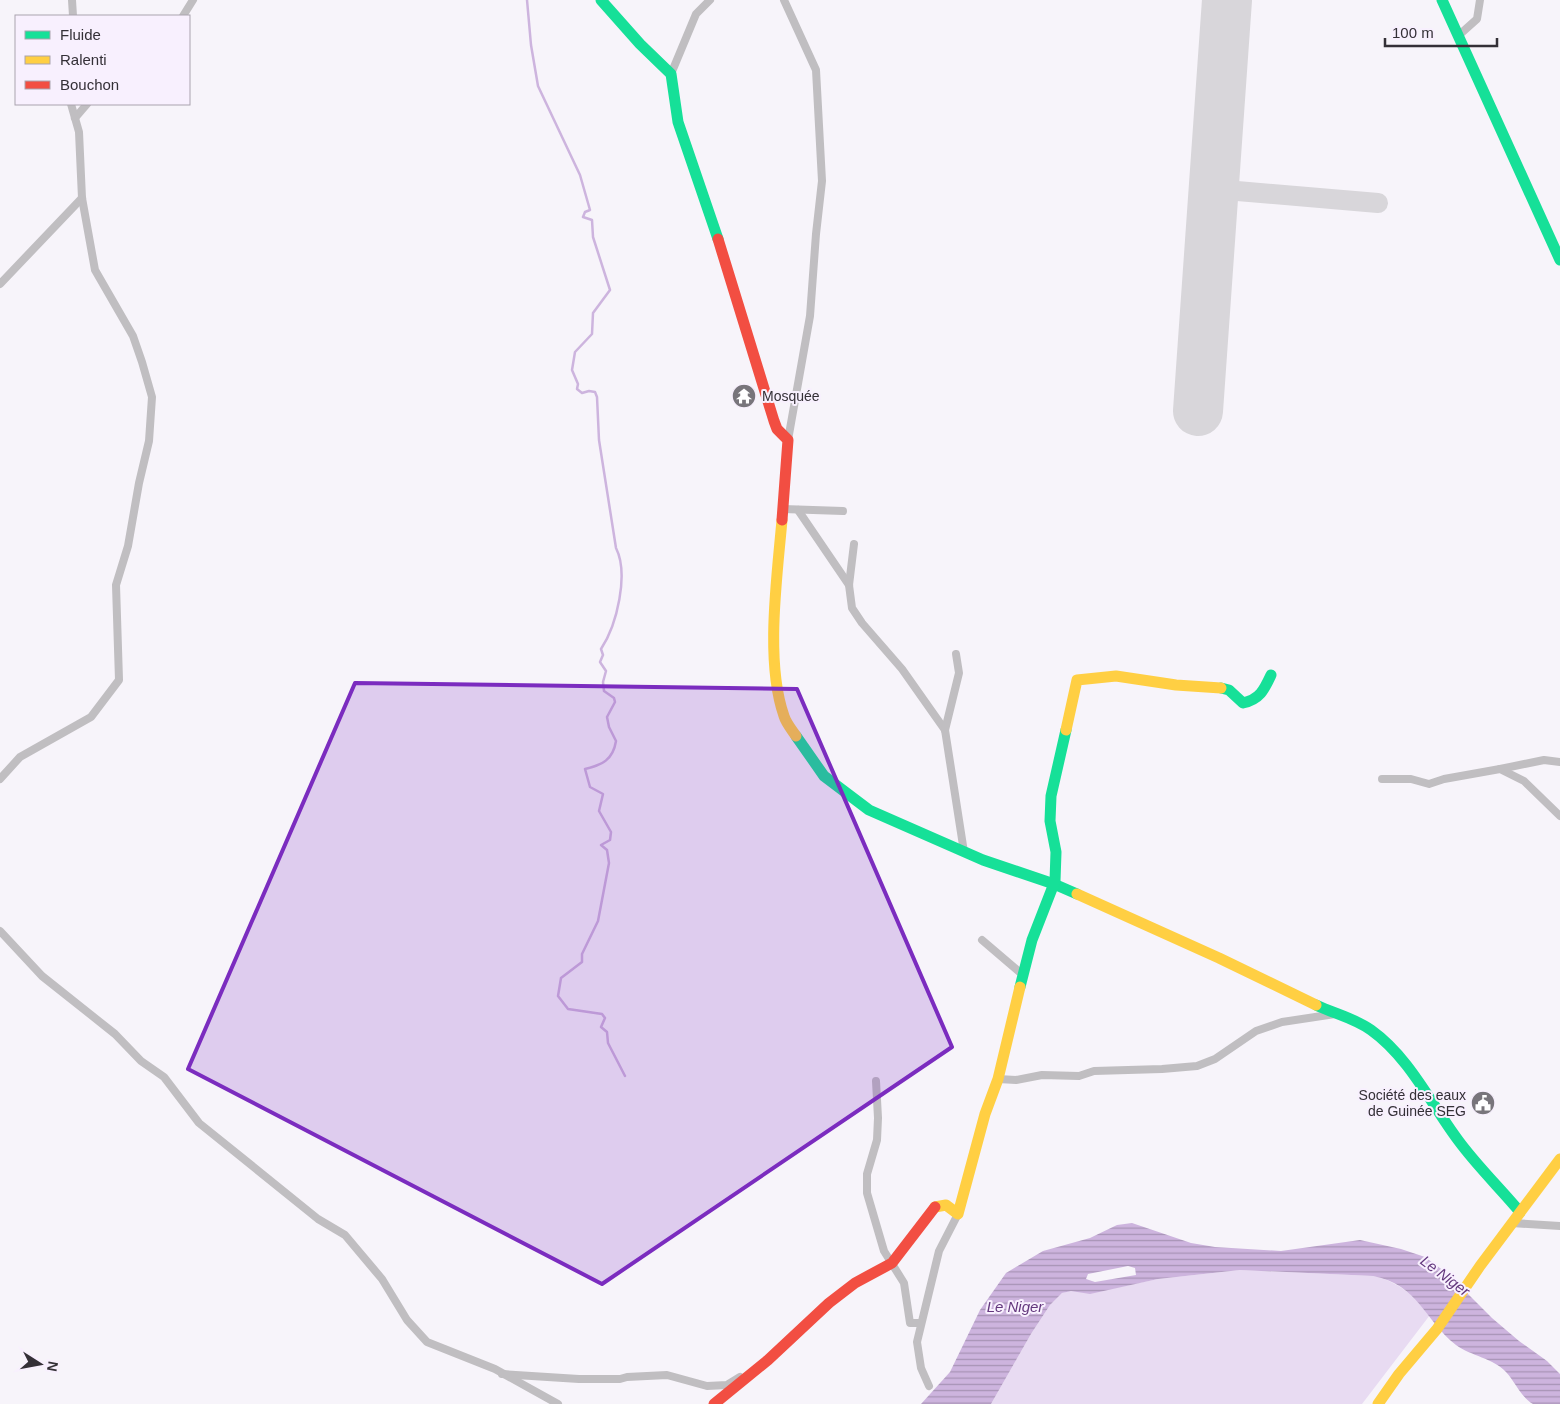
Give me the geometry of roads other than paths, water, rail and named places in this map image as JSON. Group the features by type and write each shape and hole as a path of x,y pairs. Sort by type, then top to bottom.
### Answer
{"main road":[{"path":"602,0 640,44 671,74 678,122 712,219 774,421 777,428 788,440 776,592 775,650 777,688 784,718 824,776 869,810 964,852 1054,884 1219,958 1334,1014 1348,1016 1361,1022 1382,1039 1460,1143 1520,1212"},
{"path":"1442,0 1560,260"},
{"path":"714,1404 747,1378 829,1303 855,1284 892,1263 936,1206 946,1205 958,1214 985,1114 998,1079 1032,940 1054,884 1056,852 1050,821 1051,796 1077,680 1116,676 1176,686 1222,688 1229,690 1243,703 1257,700 1266,690 1271,676"},
{"path":"1378,1404 1399,1374 1437,1329 1480,1266 1560,1159"}],"street":[{"path":"72,0 72,15"},
{"path":"184,15 192,0"},
{"path":"671,74 696,14 710,0"},
{"path":"784,0 816,70 822,181 810,316 788,440"},
{"path":"1458,36 1477,19 1480,0"},
{"path":"0,779 20,757 91,717 119,680 116,585 128,546 139,483 149,441 152,397 133,336 95,270 82,198 78,132 71,105"},
{"path":"75,118 85,105"},
{"path":"0,284 82,198"},
{"path":"783,509 843,511"},
{"path":"798,510 849,585"},
{"path":"854,544 849,585 852,608 862,624 902,669 945,730"},
{"path":"956,654 959,673 945,730 964,852"},
{"path":"1382,779 1411,780 1430,784 1444,779 1544,760 1560,762"},
{"path":"1500,769 1524,781 1560,816"},
{"path":"0,931 42,976 115,1034 141,1061 164,1077 205,1129 318,1219 345,1236 382,1278 407,1320 421,1333 427,1342 470,1358 558,1404"},
{"path":"982,940 1023,975"},
{"path":"998,1079 1016,1080 1042,1075 1079,1076 1094,1071 1197,1066 1215,1059 1236,1043 1265,1028 1282,1022 1334,1014"},
{"path":"876,1081 877,1140 867,1174 867,1192 884,1251 904,1283 910,1323 921,1323"},
{"path":"929,1386 921,1368 917,1342 939,1251 958,1214"},
{"path":"1512,1223 1560,1226"},
{"path":"502,1374 580,1379 620,1379 667,1375 707,1386 727,1385 740,1377 747,1378"}],"water":[{"name":"Le Niger","path":"1132,1223 1191,1243 1215,1247 1281,1251 1360,1240 1401,1249 1425,1257 1448,1274 1492,1318 1547,1361 1560,1374 1560,1404 1533,1404 1521,1393 1501,1367 1456,1345 1411,1295 1401,1287 1388,1281 1373,1276 1240,1270 1158,1279 1090,1294 1071,1291 1062,1293 1050,1305 1031,1334 991,1404 921,1404 950,1372 980,1310 1006,1273 1043,1251 1090,1238 1117,1225","holes":["1128,1266 1135,1268 1136,1275 1095,1282 1086,1279 1088,1274"]}],"waterway":[{"path":"527,0 531,45 538,86 580,175 590,210 585,212 583,217 592,220 593,237 610,290 593,313 592,334 575,352 572,370 578,384 577,389 582,393 595,392 597,397 599,440 621,571 621,585 616,613 612,627 601,649 603,655 600,662 606,671 603,682 604,691 614,698 615,702 607,717 609,727 616,741 615,747 606,761 585,769 590,787 603,794 599,811 611,832 610,840 601,845 607,850 609,863 598,921 582,954 582,962 561,978 558,996 568,1009 602,1014 605,1018 601,1027 607,1032 608,1043 625,1076"}],"place":[{"name":"Mosquée","path":"744,396"},
{"name":"Société des eaux de Guinée SEG","path":"1483,1103"}]}
